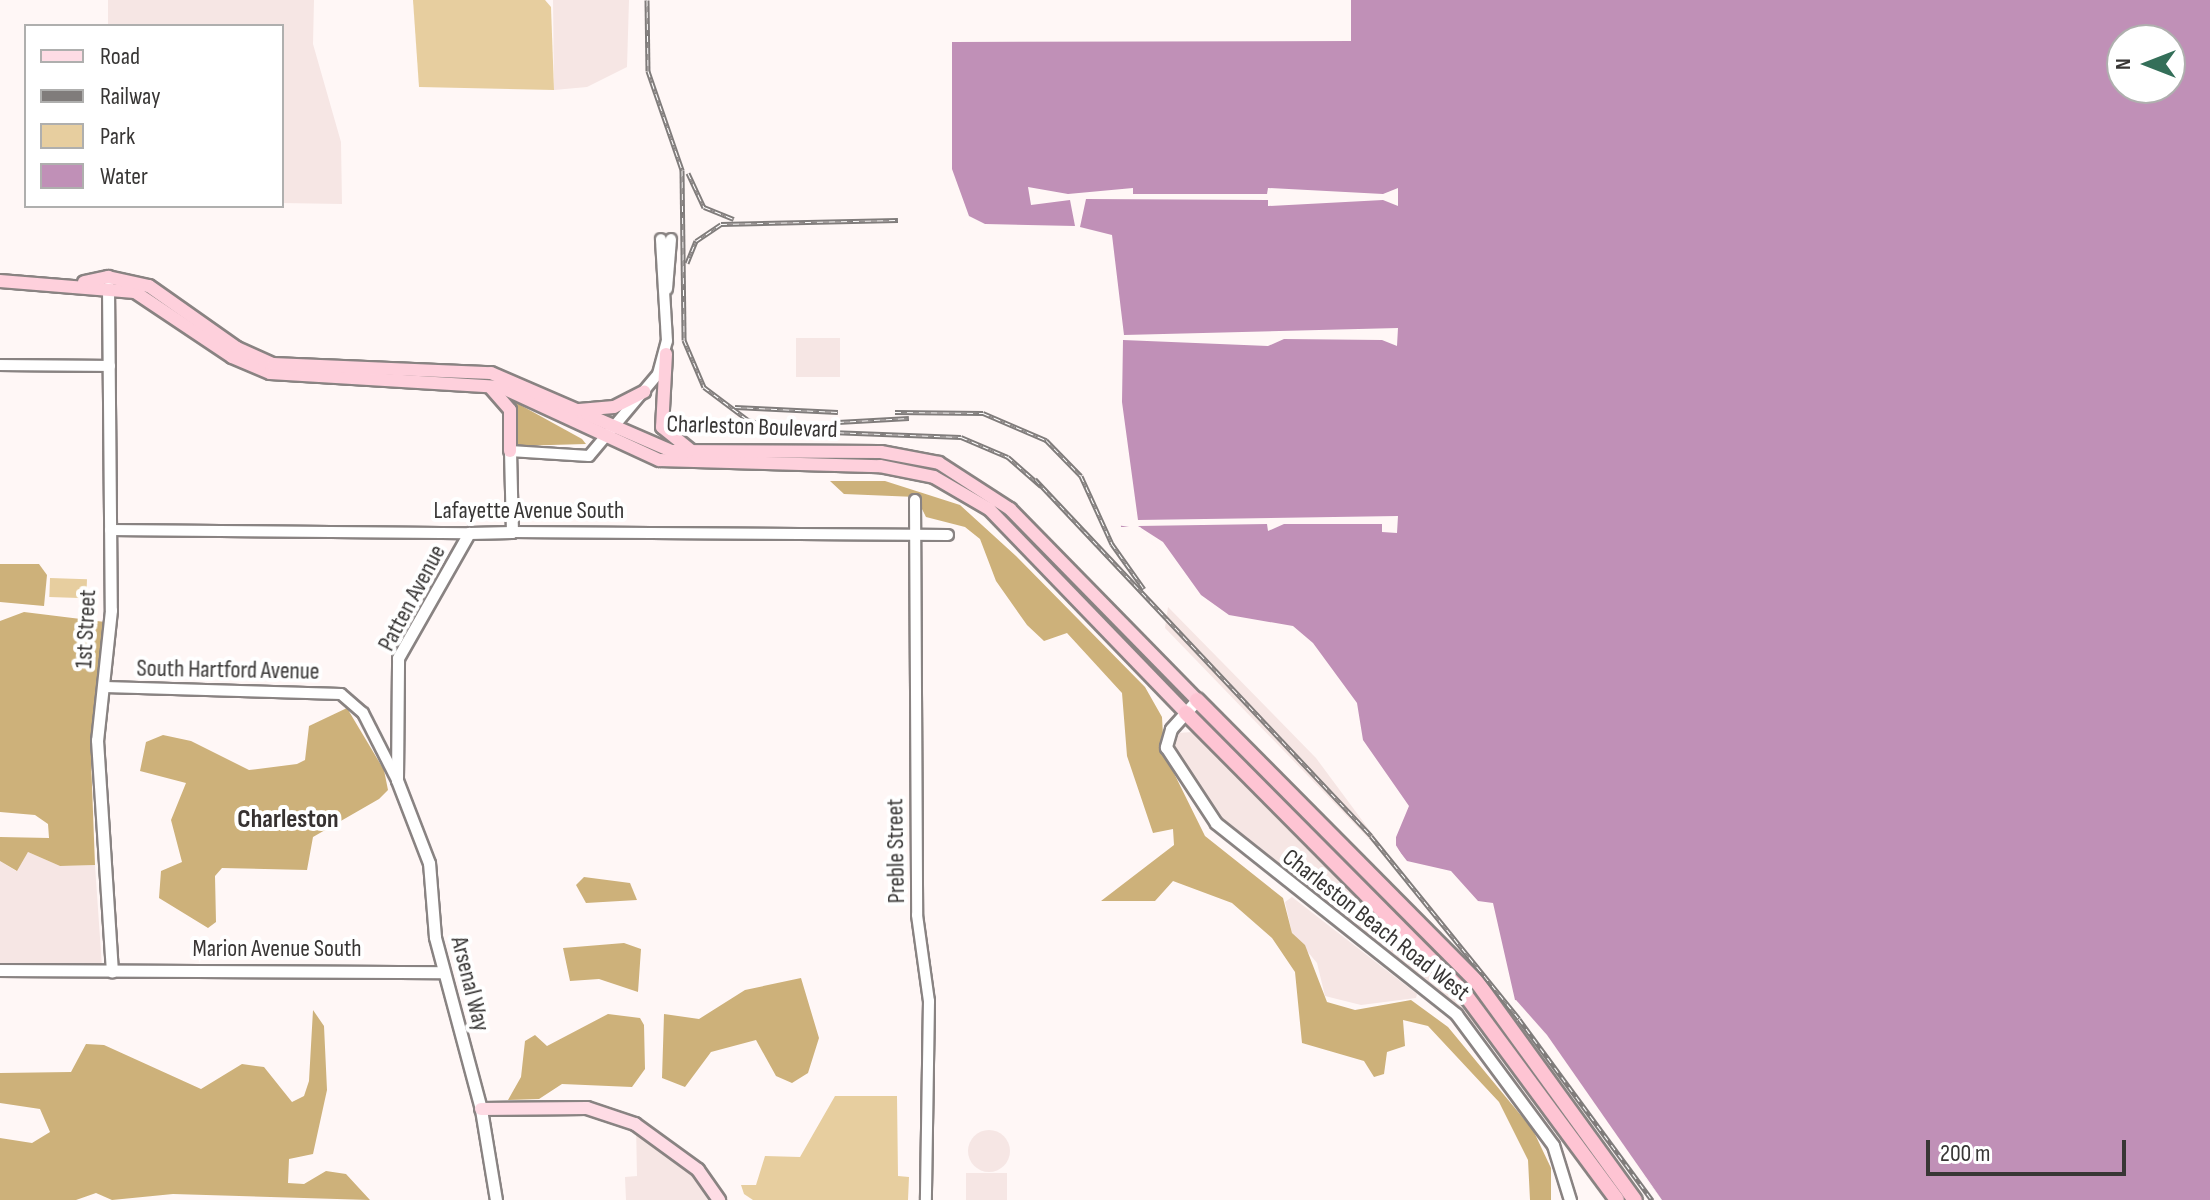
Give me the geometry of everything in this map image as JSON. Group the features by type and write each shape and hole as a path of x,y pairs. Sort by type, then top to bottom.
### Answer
{"highway":[{"path":"0,281 108,282"},
{"name":"Charleston Boulevard","path":"108,282 155,300 232,357 270,373 485,384 682,463 880,466 954,485 1001,520 1186,713"},
{"name":"Charleston Boulevard","path":"108,282 159,291 237,348 273,364 491,373 578,410 612,434 671,451 881,452 950,468 1010,509 1197,700"},
{"path":"666,354 662,427 677,445 697,451"},
{"path":"485,384 510,410 510,451"},
{"path":"578,410 614,407 644,392"},
{"path":"1197,700 1477,982 1635,1200"},
{"path":"1186,713 1464,993 1617,1200"}],"main road":[{"name":"1st Street","path":"108,282 110,530 105,687 97,756 112,972"},
{"path":"510,451 512,532"},
{"name":"Lafayette Avenue South","path":"469,533 512,532"},
{"name":"Patten Avenue","path":"397,780 398,658 469,533"},
{"name":"Charleston Beach Road West","path":"1197,700 1166,747 1216,823 1456,1014 1553,1145 1570,1200"},
{"name":"Arsenal Way","path":"397,780 429,863 443,972 481,1109 496,1200"},
{"name":"Marion Avenue South","path":"0,970 443,972"},
{"path":"481,1109 587,1108 635,1124 698,1170 719,1200"}],"street":[{"path":"510,451 580,458 612,434 644,392 666,354 666,239"},
{"path":"0,365 110,366"},
{"name":"Preble Street","path":"915,500 916,901 929,1001 926,1200"},
{"name":"Lafayette Avenue South","path":"110,530 469,533"},
{"name":"Lafayette Avenue South","path":"512,532 948,535"},
{"name":"South Hartford Avenue","path":"105,687 341,694 363,713 397,780"}],"shaded area":[{"path":"108,0 314,0 313,44 341,142 342,204 284,203 284,24 108,24"},
{"path":"553,0 629,0 627,67 587,87 554,90"},
{"path":"796,338 840,338 840,377 796,377"},
{"path":"513,401 582,439 586,444 515,446"},
{"path":"830,481 885,481 960,505 1016,556 1145,687 1162,717 1164,753 1205,836 1283,898 1292,933 1305,945 1327,1002 1355,1010 1411,1000 1448,1027 1533,1130 1551,1168 1551,1200 1530,1200 1528,1160 1499,1102 1428,1026 1403,1020 1405,1046 1387,1052 1384,1074 1374,1077 1364,1061 1302,1043 1295,972 1272,938 1232,903 1173,881 1155,901 1101,901 1174,845 1173,829 1153,833 1127,756 1122,693 1067,633 1044,641 1027,625 996,581 980,539 965,527 926,517 916,497 844,494"},
{"path":"0,564 39,564 47,575 44,606 0,602"},
{"path":"1168,607 1316,758 1399,870 1165,628"},
{"path":"24,612 105,622 91,759 95,865 60,866 28,852 17,871 0,861 0,837 49,838 48,824 35,815 0,812 0,621"},
{"path":"347,708 384,770 388,790 379,799 313,837 307,870 222,868 215,876 216,922 208,928 159,898 161,871 182,862 171,820 186,783 140,771 146,742 163,735 191,741 249,770 297,764 305,760 309,726"},
{"path":"1193,732 1445,982 1490,1038 1232,831 1172,749 1177,733"},
{"path":"28,852 60,866 95,865 102,967 0,967 0,861 16,871"},
{"path":"584,877 630,883 637,900 586,903 576,885"},
{"path":"1292,897 1417,994 1416,998 1361,1005 1325,996 1317,963 1292,933 1285,902"},
{"path":"624,943 641,949 638,992 599,979 570,981 563,948"},
{"path":"801,978 819,1038 808,1073 792,1083 776,1076 756,1040 711,1052 685,1087 662,1078 664,1014 699,1019 745,990"},
{"path":"313,1010 324,1026 327,1090 313,1154 289,1159 288,1183 304,1184 326,1171 346,1174 370,1200 173,1194 112,1200 96,1193 76,1200 0,1200 0,1138 32,1143 50,1132 40,1109 0,1103 0,1073 71,1072 86,1044 104,1045 201,1089 242,1064 264,1067 292,1102 304,1096 309,1081"},
{"path":"608,1014 640,1018 644,1025 645,1069 632,1087 562,1084 539,1099 508,1100 521,1077 525,1041 535,1035 547,1046"},
{"path":"636,1124 671,1145 719,1200 626,1200 625,1177 637,1176"},
{"path":"989,1130 1004,1136 1010,1151 1004,1166 989,1172 974,1166 968,1151 974,1136"},
{"path":"966,1173 1007,1173 1007,1200 966,1200"}],"green space":[{"path":"413,0 545,0 551,7 554,90 419,87"},
{"path":"50,578 87,579 86,598 49,597"},
{"path":"835,1096 897,1096 898,1176 909,1177 908,1200 753,1200 744,1194 741,1185 756,1185 765,1156 800,1157"}],"water":[{"path":"940,0 2210,0 2210,1200 1662,1200 1515,1000 1493,903 1478,901 1451,871 1407,861 1396,847 1396,822 1366,765 1352,712 1289,633 1216,618 1140,527 1121,527 1105,239 969,229 951,170 940,170"}],"pier":[{"path":"939,0 1351,0 1351,41 952,42 952,169 969,216 985,224 1075,226 1070,200 1031,205 1028,187 1068,194 1133,188 1133,194 1267,194 1268,188 1383,194 1398,188 1398,206 1383,200 1268,206 1268,200 1086,199 1080,227 1112,235 1124,335 1398,328 1397,346 1382,340 1284,339 1268,346 1123,340 1122,402 1138,520 1398,516 1397,533 1382,532 1382,524 1284,524 1268,531 1267,524 1138,526 1163,542 1201,595 1229,615 1293,626 1313,643 1357,703 1363,740 1409,806 1394,842 1408,865 1390,844 1392,822 1380,793 1341,744 1348,714 1287,637 1219,624 1141,529 1117,525 1107,478 1102,241 968,232 949,215 947,174 940,170"},
{"path":"1516,1000 1547,1035 1662,1200 1511,1001"}],"railway":[{"path":"647,0 648,71 682,170 684,340 704,387 748,420 778,430 961,437 1008,457 1041,486"},
{"path":"688,173 704,207 734,219"},
{"path":"687,263 696,241 721,224 898,220"},
{"path":"735,407 838,412"},
{"path":"895,412 983,413 1046,440 1081,476 1112,544 1144,589"},
{"path":"838,422 909,418"},
{"path":"1035,479 1371,836 1519,1019 1652,1200"}],"district":[{"name":"Charleston","path":"288,820"}]}
